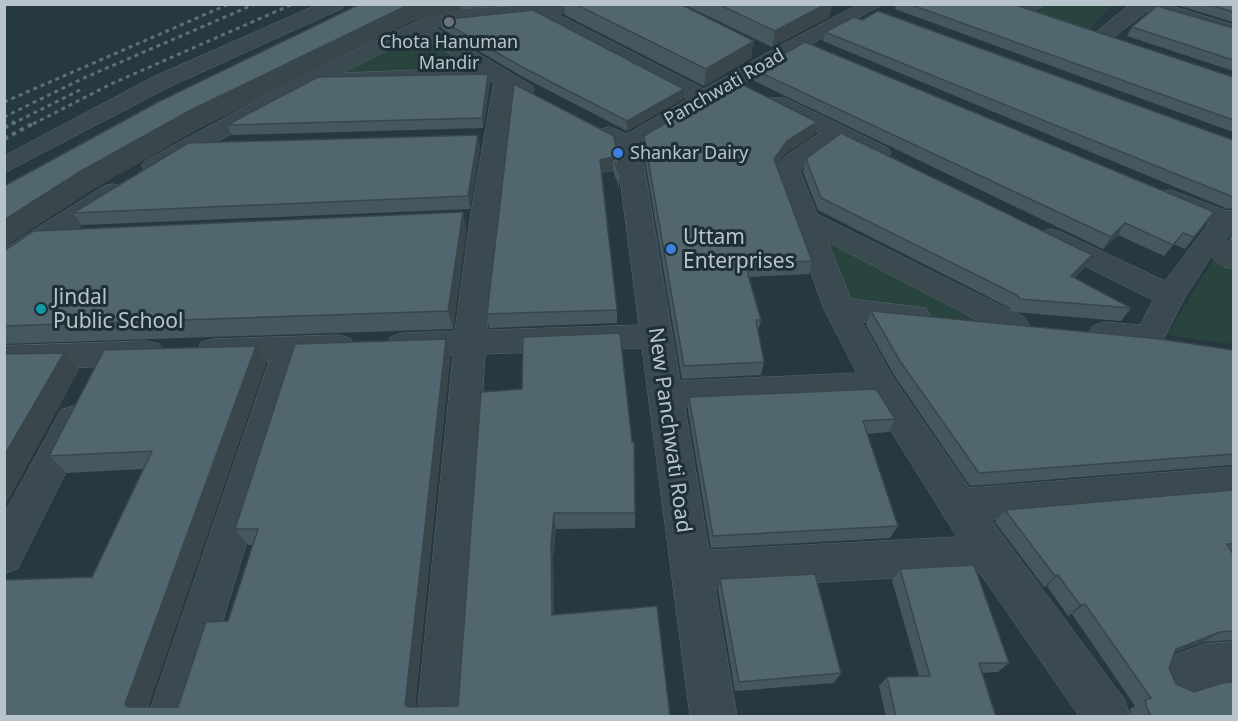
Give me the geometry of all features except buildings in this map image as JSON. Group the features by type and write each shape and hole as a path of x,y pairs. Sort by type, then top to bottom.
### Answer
{"street":[{"path":"4,166 161,82 336,4"},
{"path":"4,263 38,238 186,146 420,27 448,16 539,12 583,4"},
{"path":"1101,37 1144,4 1233,32"},
{"name":"Panchwati Road","path":"628,144 772,58 802,42 877,10"},
{"path":"539,12 704,98"},
{"path":"420,27 499,77 546,101"},
{"path":"1079,29 1125,45"},
{"path":"802,42 833,55"},
{"path":"752,48 772,58"},
{"path":"312,80 499,77"},
{"path":"440,717 470,343 472,220 499,77"},
{"path":"735,82 902,165"},
{"path":"587,123 628,144"},
{"path":"836,133 795,161 787,171 839,309 880,385 958,506 1107,717"},
{"name":"New Panchwati Road","path":"628,144 713,717"},
{"path":"186,146 246,145"},
{"path":"1151,189 1223,227 1233,260"},
{"path":"805,219 1024,326 839,309"},
{"path":"1149,338 1170,297 1223,227"},
{"path":"1031,228 1170,297"},
{"path":"38,238 97,236"},
{"path":"1081,332 1180,343"},
{"path":"4,358 656,336"},
{"path":"171,717 289,349"},
{"path":"6,548 107,354"},
{"path":"665,395 880,385"},
{"path":"958,506 1233,483"},
{"path":"691,570 990,554"},
{"path":"1178,676 1203,667 1233,664"}],"green space":[{"path":"1044,5 1113,5 1088,31 1032,10"},
{"path":"419,36 477,70 334,75"},
{"path":"805,219 1013,325 839,309"},
{"path":"1216,255 1233,269 1233,344 1167,335"}],"railway":[{"path":"4,102 229,4"},
{"path":"4,117 86,77 255,4"},
{"path":"33,124 111,84 293,4"},
{"path":"12,124 82,89"},
{"path":"4,128 15,122"},
{"path":"4,139 36,122"}],"place":[{"name":"Chota Hanuman Mandir","path":"449,22"},
{"name":"Shankar Dairy","path":"618,153"},
{"name":"Uttam Enterprises","path":"671,249"},
{"name":"Jindal Public School","path":"41,309"}]}
